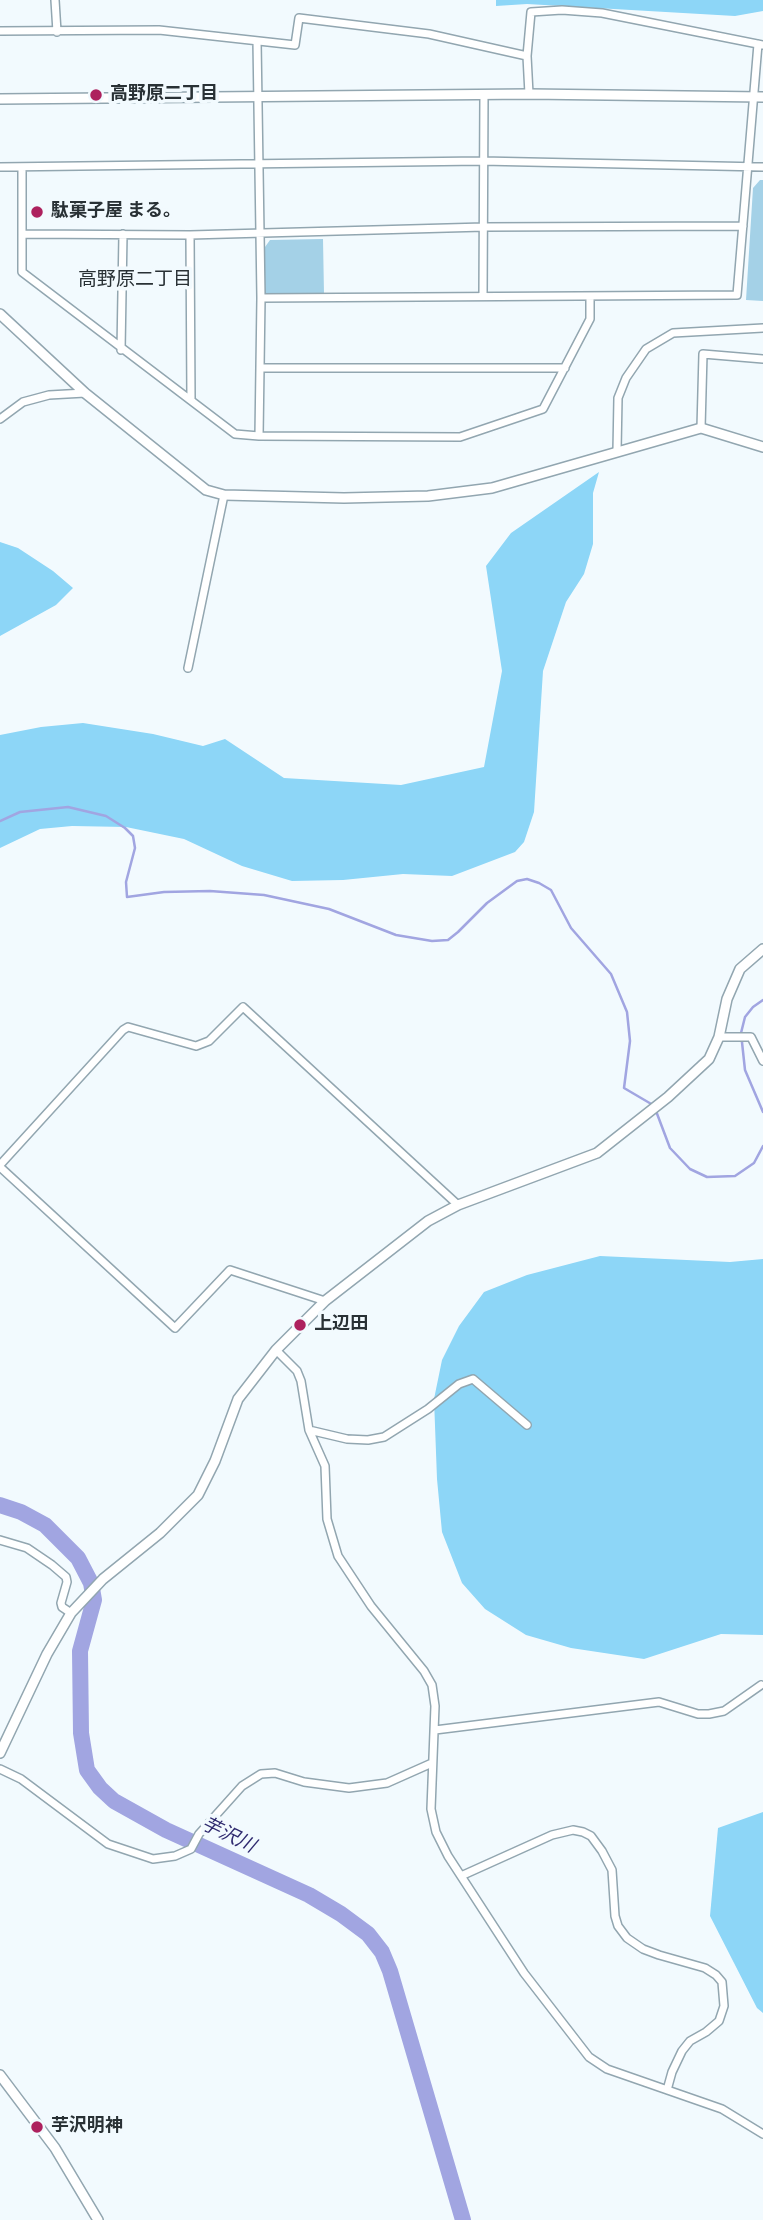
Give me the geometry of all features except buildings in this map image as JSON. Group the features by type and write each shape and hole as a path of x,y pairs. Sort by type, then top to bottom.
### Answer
{"street":[{"path":"55,0 57,32"},
{"path":"261,298 737,295 747,166 758,97 760,45 602,13 562,10 531,12 527,55 529,94"},
{"path":"0,31 159,30 295,45 299,18 429,34 527,55"},
{"path":"257,41 261,232 259,436"},
{"path":"483,296 484,94"},
{"path":"0,99 484,94 758,97"},
{"path":"0,167 482,160 763,167"},
{"path":"22,168 22,272 121,350 235,434 460,437 543,410 590,320 590,297"},
{"path":"22,234 190,235 484,227 743,226"},
{"path":"121,350 123,234"},
{"path":"190,235 191,399"},
{"path":"0,314 85,393 206,490 224,495 344,498 428,496 492,488 701,428 763,447"},
{"path":"617,451 618,398 626,378 646,349 673,333 763,328"},
{"path":"701,428 703,354 763,359"},
{"path":"261,368 565,368"},
{"path":"0,419 23,402 49,394 85,393"},
{"path":"188,668 224,495"},
{"path":"0,1753 47,1654 71,1613 100,1581 160,1533 198,1495 215,1461 238,1399 275,1350 325,1301 428,1222 458,1205 597,1153 660,1104 709,1059 719,1037 727,999 740,969 763,949"},
{"path":"325,1301 230,1269 176,1328 0,1166 123,1030 128,1027 196,1046 209,1041 243,1007 458,1205"},
{"path":"719,1037 751,1037 763,1061"},
{"path":"275,1350 297,1371 309,1430 325,1466 327,1519 338,1556 371,1606 429,1679 434,1694 435,1730 431,1809 436,1832 461,1875 524,1973 589,2057 607,2069 722,2109 763,2134"},
{"path":"309,1430 347,1439 384,1437 428,1409 459,1384 473,1379 527,1425"},
{"path":"0,1540 27,1548 66,1577 61,1602 71,1613"},
{"path":"435,1730 659,1702 698,1714 709,1714 724,1711 761,1685"},
{"path":"0,1769 21,1779 108,1844 153,1859 175,1856 191,1849 200,1834 242,1786 261,1774 275,1773 304,1782 349,1788 387,1783 432,1763"},
{"path":"461,1875 552,1835 573,1830 591,1836 612,1871 615,1916 618,1926 627,1938 643,1949 705,1968 722,1982 724,2006 719,2021 690,2041 682,2051 667,2090"},
{"path":"0,2075 55,2148 98,2220"}],"shaded area":[{"path":"496,0 763,0 763,11 735,16 527,4 496,6"},
{"path":"763,180 763,301 746,300 753,188"},
{"path":"323,239 324,294 265,295 265,247 270,240"},
{"path":"599,472 593,493 593,544 584,574 566,602 543,671 534,812 524,842 515,852 452,876 403,874 343,880 292,881 242,866 184,839 126,827 72,826 40,829 0,848 0,735 41,727 83,723 153,734 203,746 225,739 284,778 401,785 484,767 502,671 486,566 511,533"},
{"path":"0,542 18,548 73,588 56,605 0,636"},
{"path":"600,1256 730,1262 763,1259 763,1635 721,1634 644,1659 571,1648 526,1635 485,1609 462,1583 442,1532 437,1479 434,1399 442,1360 459,1326 484,1292 527,1275"},
{"path":"763,1812 763,2013 757,2008 710,1916 718,1828"}],"waterway":[{"path":"0,821 20,812 68,807 106,816 133,836 135,848 126,882 127,897 164,892 210,891 264,895 329,909 396,935 432,941 448,940 487,903 517,881 527,879 539,883 551,890 571,928 611,974 627,1012 630,1041 624,1088 653,1105"},
{"path":"763,1000 745,1017 741,1033 745,1070 763,1112"},
{"path":"656,1111 670,1148 690,1169 707,1177 735,1176 754,1163 763,1146"},
{"name":"芋沢川","path":"0,1505 21,1512 45,1525 78,1558 91,1583 94,1600 80,1651 81,1733 87,1770 100,1788 114,1801 166,1830 309,1895 368,1934 382,1952 390,1971 463,2220"}],"place":[{"name":"高野原二丁目","path":"96,95"},
{"name":"駄菓子屋 まる。","path":"37,212"},
{"name":"上辺田","path":"300,1325"},
{"name":"芋沢明神","path":"37,2127"}],"district":[{"name":"高野原二丁目","path":"135,280"}]}
